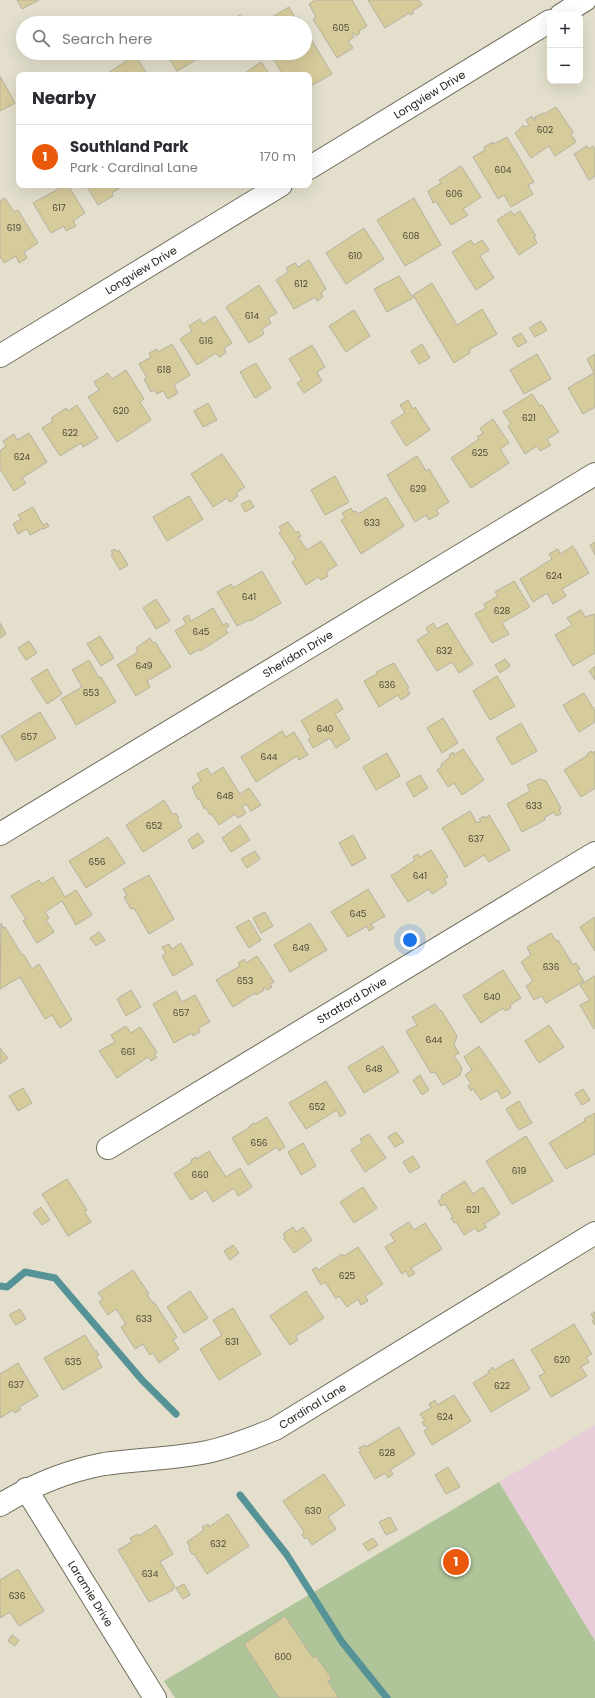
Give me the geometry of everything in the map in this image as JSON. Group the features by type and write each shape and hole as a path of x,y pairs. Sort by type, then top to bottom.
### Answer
{"street":[{"path":"566,12 585,0"},
{"name":"Longview Drive","path":"312,166 547,23"},
{"name":"Longview Drive","path":"0,356 276,188"},
{"name":"Sheridan Drive","path":"0,834 595,474"},
{"name":"Stratford Drive","path":"108,1148 595,853"},
{"name":"Cardinal Lane","path":"0,1505 26,1489 56,1477 103,1465 208,1452 246,1441 276,1428 595,1233"},
{"name":"Laramie Drive","path":"26,1489 155,1698"}],"shaded area":[{"path":"595,1425 595,1641 499,1482"}],"green space":[{"path":"499,1482 595,1641 595,1698 175,1698 164,1681"}],"building":[{"path":"17,0 39,0 22,9"},
{"path":"315,0 352,0 367,26 359,31 360,33 356,36 354,33 352,34 354,37 348,41 353,48 337,58 313,19 316,17 309,4"},
{"path":"368,0 419,0 422,5 412,11 414,13 410,15 409,13 385,28"},
{"path":"289,7 294,16 274,16"},
{"path":"312,41 332,74 312,85 312,72 281,72 274,60 312,60"},
{"path":"128,60 138,60 146,72 110,72"},
{"path":"170,60 196,60 177,71"},
{"path":"261,62 268,72 246,72"},
{"path":"0,76 15,103 0,111"},
{"path":"556,107 573,132 571,134 576,142 555,156 549,146 531,158 515,133 523,125 525,127 529,125 526,120 532,116 535,121 535,117"},
{"path":"507,137 534,182 528,185 533,194 511,207 504,195 498,199 473,157 485,150 484,147 493,142 494,144"},
{"path":"587,146 589,149 593,146 595,149 595,176 589,180 574,154"},
{"path":"461,166 481,197 463,209 468,215 451,225 436,201 433,203 428,191 441,183 439,180"},
{"path":"60,188 70,188 85,213 73,221 76,226 66,231 64,226 51,233 33,203"},
{"path":"88,188 120,188 112,193 113,196 98,205"},
{"path":"5,198 14,212 18,210 38,243 24,252 27,258 19,263 16,256 4,263 0,256 0,201"},
{"path":"414,198 441,245 405,266 377,220"},
{"path":"511,211 514,215 520,211 536,236 534,237 537,243 519,255 497,220"},
{"path":"364,228 384,259 346,284 326,253"},
{"path":"471,240 474,245 482,240 489,250 480,256 494,278 476,290 452,252"},
{"path":"309,260 326,289 321,293 323,297 317,301 315,297 294,309 276,280 288,272 286,268 295,263 298,267"},
{"path":"399,276 413,298 387,312 374,289"},
{"path":"432,283 457,325 482,309 497,334 469,350 470,353 454,363 413,295"},
{"path":"259,285 277,313 268,318 271,323 262,329 264,334 249,343 226,307"},
{"path":"354,310 370,336 346,352 329,326"},
{"path":"215,316 232,343 224,348 226,353 219,357 216,353 197,365 180,339 192,331 189,326 200,319 203,324"},
{"path":"541,321 547,330 535,337 529,328"},
{"path":"521,333 527,342 518,347 512,338"},
{"path":"172,344 190,375 174,385 178,393 168,399 163,391 157,394 154,390 151,392 144,379 147,378 139,364 151,357 149,353 157,349 158,352"},
{"path":"422,344 430,358 419,364 411,351"},
{"path":"312,345 325,367 317,372 322,381 304,393 297,383 302,380 289,359"},
{"path":"537,354 551,379 524,394 510,370"},
{"path":"595,354 595,407 583,414 568,388 594,373 587,359"},
{"path":"256,363 271,388 255,398 240,372"},
{"path":"126,370 144,399 140,402 151,420 117,442 88,397 99,390 94,382 108,373 112,379"},
{"path":"532,394 540,406 542,405 559,432 547,439 551,445 540,451 537,446 525,454 508,426 511,424 503,412"},
{"path":"408,400 413,409 415,407 430,430 406,446 391,422 405,413 400,405"},
{"path":"208,403 217,420 203,427 194,411"},
{"path":"77,405 98,438 83,447 81,443 60,456 42,428 53,421 51,418 66,408 68,411"},
{"path":"493,419 509,443 500,449 509,463 471,488 451,458 479,439 477,437 483,433 480,428"},
{"path":"29,433 47,462 22,478 26,483 14,491 0,469 0,451 6,446 3,441 14,434 17,440"},
{"path":"222,454 245,487 236,493 238,496 230,502 227,498 213,507 191,474"},
{"path":"417,456 426,471 429,469 449,502 436,510 439,514 429,520 426,515 415,522 387,475"},
{"path":"335,476 349,502 325,515 311,490"},
{"path":"189,496 203,519 167,541 153,517"},
{"path":"386,497 404,526 361,554 341,520 345,518 342,513 351,508 353,512 356,511 358,514"},
{"path":"250,500 254,507 245,512 241,504"},
{"path":"33,507 43,525 47,523 49,526 30,535 27,529 18,534 13,524 21,519 18,515"},
{"path":"288,522 296,533 298,531 301,536 298,537 307,550 321,541 337,565 326,572 328,576 321,580 318,577 306,585 292,562 296,559 279,533 282,531 279,527"},
{"path":"595,542 595,555 590,545"},
{"path":"573,546 589,573 562,589 566,596 553,604 547,593 533,602 520,579 552,559 549,554 558,549 560,554"},
{"path":"115,549 117,552 119,550 128,565 120,570 111,555 113,554 111,551"},
{"path":"262,571 281,603 250,621 249,620 237,626 217,592 231,584 233,588"},
{"path":"514,581 530,607 502,623 509,634 492,643 475,614 486,608 484,604 498,596 495,592"},
{"path":"156,599 170,621 156,629 143,608"},
{"path":"213,608 223,625 227,623 229,626 225,629 228,633 200,651 199,649 190,655 175,631 186,624 183,618 188,615 191,621"},
{"path":"581,610 585,617 595,614 595,653 573,666 555,635 572,625 567,618"},
{"path":"0,623 6,634 0,638"},
{"path":"433,623 437,629 447,623 473,664 459,673 452,662 437,671 417,640 429,633 426,628"},
{"path":"100,636 114,658 101,666 87,644"},
{"path":"150,638 153,643 155,642 171,667 147,681 150,687 136,696 117,665 138,652 136,648"},
{"path":"29,641 37,653 26,660 18,648"},
{"path":"505,659 510,666 500,673 495,665"},
{"path":"89,660 99,678 101,677 116,702 76,725 61,699 82,687 72,670"},
{"path":"394,663 409,688 407,689 410,694 401,700 398,695 379,707 364,681 377,674 376,672"},
{"path":"595,666 595,680 589,671"},
{"path":"47,669 62,694 47,704 31,679"},
{"path":"497,676 515,706 490,720 473,691"},
{"path":"584,693 595,711 595,722 579,732 563,705"},
{"path":"337,699 343,709 335,714 350,739 336,748 330,738 313,748 308,739 311,738 301,721"},
{"path":"40,712 56,738 16,761 1,736"},
{"path":"443,718 458,743 442,753 427,728"},
{"path":"521,723 537,751 512,765 496,738"},
{"path":"282,731 286,737 294,732 308,755 299,760 297,756 256,782 241,757"},
{"path":"463,749 484,780 462,795 454,783 448,787 437,770 442,766 441,764 450,757 449,755 453,752 454,755"},
{"path":"591,751 592,753 595,751 595,788 581,797 564,770 588,755 587,754"},
{"path":"387,753 400,776 376,790 363,767"},
{"path":"223,767 240,794 249,788 261,805 251,811 246,804 242,807 246,813 238,818 235,814 219,825 212,814 210,815 205,807 204,809 200,799 198,800 192,787 201,781 197,774 207,768 211,775"},
{"path":"420,775 428,788 414,797 406,783"},
{"path":"539,779 546,781 561,808 559,809 561,814 556,816 554,812 544,818 545,820 522,832 507,804 530,791 527,785"},
{"path":"164,800 173,815 176,813 179,818 177,819 182,827 143,852 126,825"},
{"path":"470,811 477,823 481,821 479,819 484,816 485,818 489,815 510,850 489,862 484,855 465,867 442,828"},
{"path":"240,825 250,840 231,852 222,838"},
{"path":"198,833 204,842 193,849 188,840"},
{"path":"353,835 366,858 352,866 339,843"},
{"path":"108,837 125,863 86,888 69,861"},
{"path":"431,850 448,877 444,879 447,884 432,894 429,889 408,902 391,876 415,860 413,857 418,854 420,857"},
{"path":"255,851 260,859 247,868 241,859"},
{"path":"149,875 174,919 149,934 134,908 131,909 124,897 127,896 123,889"},
{"path":"53,877 65,897 76,890 92,915 76,925 62,901 45,912 49,918 46,920 54,932 37,943 23,921 26,919 11,896 39,880 42,884"},
{"path":"368,889 385,916 371,924 374,928 369,931 367,926 348,937 331,912"},
{"path":"265,912 273,926 261,933 253,918"},
{"path":"595,917 595,951 580,927"},
{"path":"249,920 261,940 249,948 236,927"},
{"path":"1,923 32,969 39,964 72,1020 60,1028 52,1015 45,1019 20,977 0,989"},
{"path":"310,923 327,950 290,972 274,945"},
{"path":"99,932 105,940 96,946 90,938"},
{"path":"551,933 556,941 558,940 573,965 576,963 580,969 577,970 584,981 546,1003 542,996 534,1000 526,986 533,981 521,962 531,955 527,947"},
{"path":"181,943 193,964 173,976 162,956 166,954 162,947 169,944 172,949"},
{"path":"257,956 274,982 270,984 272,987 267,990 265,987 263,988 264,990 256,995 255,993 233,1007 216,980 240,966 238,963 244,959 246,963"},
{"path":"503,970 521,998 510,1005 511,1008 505,1011 503,1008 481,1023 463,996"},
{"path":"595,976 594,1029 580,1005 590,1000 580,985"},
{"path":"131,990 141,1007 126,1016 117,999"},
{"path":"176,991 182,1002 195,995 210,1022 198,1028 200,1032 193,1036 192,1033 174,1043 153,1004"},
{"path":"435,1004 440,1011 441,1010 457,1036 454,1045 459,1053 454,1056 462,1068 460,1075 443,1085 435,1072 431,1073 406,1031 417,1025 412,1017"},
{"path":"549,1025 564,1047 539,1063 525,1041"},
{"path":"126,1026 131,1033 140,1027 157,1052 154,1054 157,1057 151,1061 148,1057 117,1078 99,1051 115,1042 111,1035"},
{"path":"383,1046 399,1072 364,1093 348,1067"},
{"path":"479,1046 511,1093 502,1099 497,1090 481,1100 473,1089 471,1091 468,1086 471,1084 465,1075 472,1070 464,1057"},
{"path":"0,1048 8,1058 0,1064"},
{"path":"420,1075 429,1090 422,1095 413,1080"},
{"path":"326,1081 346,1113 340,1117 337,1110 306,1129 289,1103"},
{"path":"23,1088 32,1103 18,1111 9,1096"},
{"path":"583,1089 590,1100 582,1105 575,1094"},
{"path":"519,1101 532,1123 519,1130 506,1109"},
{"path":"595,1113 595,1154 566,1169 549,1143 585,1121 584,1119"},
{"path":"267,1117 285,1147 279,1151 277,1147 248,1165 232,1138 254,1123 255,1124"},
{"path":"396,1132 404,1142 395,1147 388,1137"},
{"path":"369,1134 386,1158 365,1172 351,1150 362,1143 360,1139"},
{"path":"526,1136 553,1181 512,1204 486,1161"},
{"path":"303,1143 316,1166 301,1175 288,1152"},
{"path":"209,1151 226,1177 240,1168 252,1187 238,1196 234,1188 213,1202 206,1190 191,1200 174,1174 192,1162 191,1160 196,1157 197,1159"},
{"path":"413,1156 420,1167 410,1173 403,1162"},
{"path":"67,1179 87,1210 84,1211 91,1222 68,1236 42,1194"},
{"path":"465,1181 473,1194 483,1187 500,1214 484,1224 487,1227 478,1232 475,1228 464,1235 456,1222 454,1223 451,1218 453,1217 445,1204 441,1206 438,1201 442,1198 441,1196"},
{"path":"363,1187 377,1208 354,1223 340,1202"},
{"path":"41,1207 50,1220 42,1225 33,1213"},
{"path":"409,1222 414,1230 425,1223 442,1249 411,1268 415,1273 409,1277 406,1271 402,1274 385,1247 395,1241 390,1234"},
{"path":"293,1227 296,1232 303,1227 312,1240 294,1253 284,1239 285,1237 283,1234"},
{"path":"233,1245 239,1253 230,1260 224,1251"},
{"path":"358,1247 383,1284 365,1296 368,1301 361,1305 358,1299 347,1307 339,1296 336,1299 325,1282 321,1285 312,1270 316,1267 318,1270 342,1254 344,1256"},
{"path":"133,1270 149,1294 147,1295 153,1303 154,1302 177,1337 173,1340 179,1349 159,1363 153,1353 150,1355 143,1344 135,1349 121,1327 126,1324 116,1309 108,1315 99,1302 103,1299 98,1293"},
{"path":"190,1291 208,1318 184,1333 167,1307"},
{"path":"306,1291 324,1318 296,1336 298,1340 290,1345 270,1316"},
{"path":"233,1308 261,1354 219,1380 200,1349 222,1335 213,1320"},
{"path":"20,1309 26,1319 16,1325 9,1315"},
{"path":"595,1312 595,1325 592,1321 594,1319 591,1314"},
{"path":"574,1324 592,1354 586,1357 589,1362 581,1367 587,1376 551,1397 539,1376 545,1373 531,1350"},
{"path":"85,1335 99,1355 96,1356 102,1367 63,1390 44,1358"},
{"path":"513,1359 530,1389 491,1412 473,1383 489,1373 488,1371 493,1367 494,1370"},
{"path":"18,1363 38,1396 19,1407 21,1409 15,1413 13,1410 0,1418 0,1374"},
{"path":"454,1395 471,1421 432,1445 424,1431 428,1428 426,1425 424,1426 422,1422 425,1421 420,1414 431,1408 429,1404 435,1400 437,1405"},
{"path":"399,1427 415,1454 390,1470 393,1474 388,1478 385,1473 375,1479 359,1452 361,1451 359,1448 365,1445 366,1447"},
{"path":"448,1467 460,1487 446,1494 435,1475"},
{"path":"324,1474 345,1505 328,1517 336,1529 312,1545 307,1537 305,1539 302,1534 304,1532 283,1501"},
{"path":"228,1514 249,1546 207,1574 194,1554 192,1554 187,1542 204,1530 202,1527 208,1524 209,1527"},
{"path":"390,1517 397,1530 386,1535 379,1522"},
{"path":"156,1525 173,1554 160,1562 175,1587 172,1589 173,1590 149,1602 118,1550 132,1542 130,1538 138,1534 139,1536"},
{"path":"373,1538 378,1545 368,1551 363,1544"},
{"path":"18,1569 44,1611 19,1626 10,1612 0,1618 0,1580"},
{"path":"184,1584 190,1595 183,1599 176,1588"},
{"path":"285,1616 313,1658 316,1656 332,1679 328,1681 339,1698 279,1698 244,1644"},
{"path":"12,1635 19,1640 15,1646 8,1641"}],"waterway":[{"path":"0,1286 7,1287 25,1272 55,1278 142,1380 176,1414"},
{"path":"240,1495 287,1555 342,1642 387,1698"}],"place":[{"name":"Southland Park","path":"456,1562"}]}
